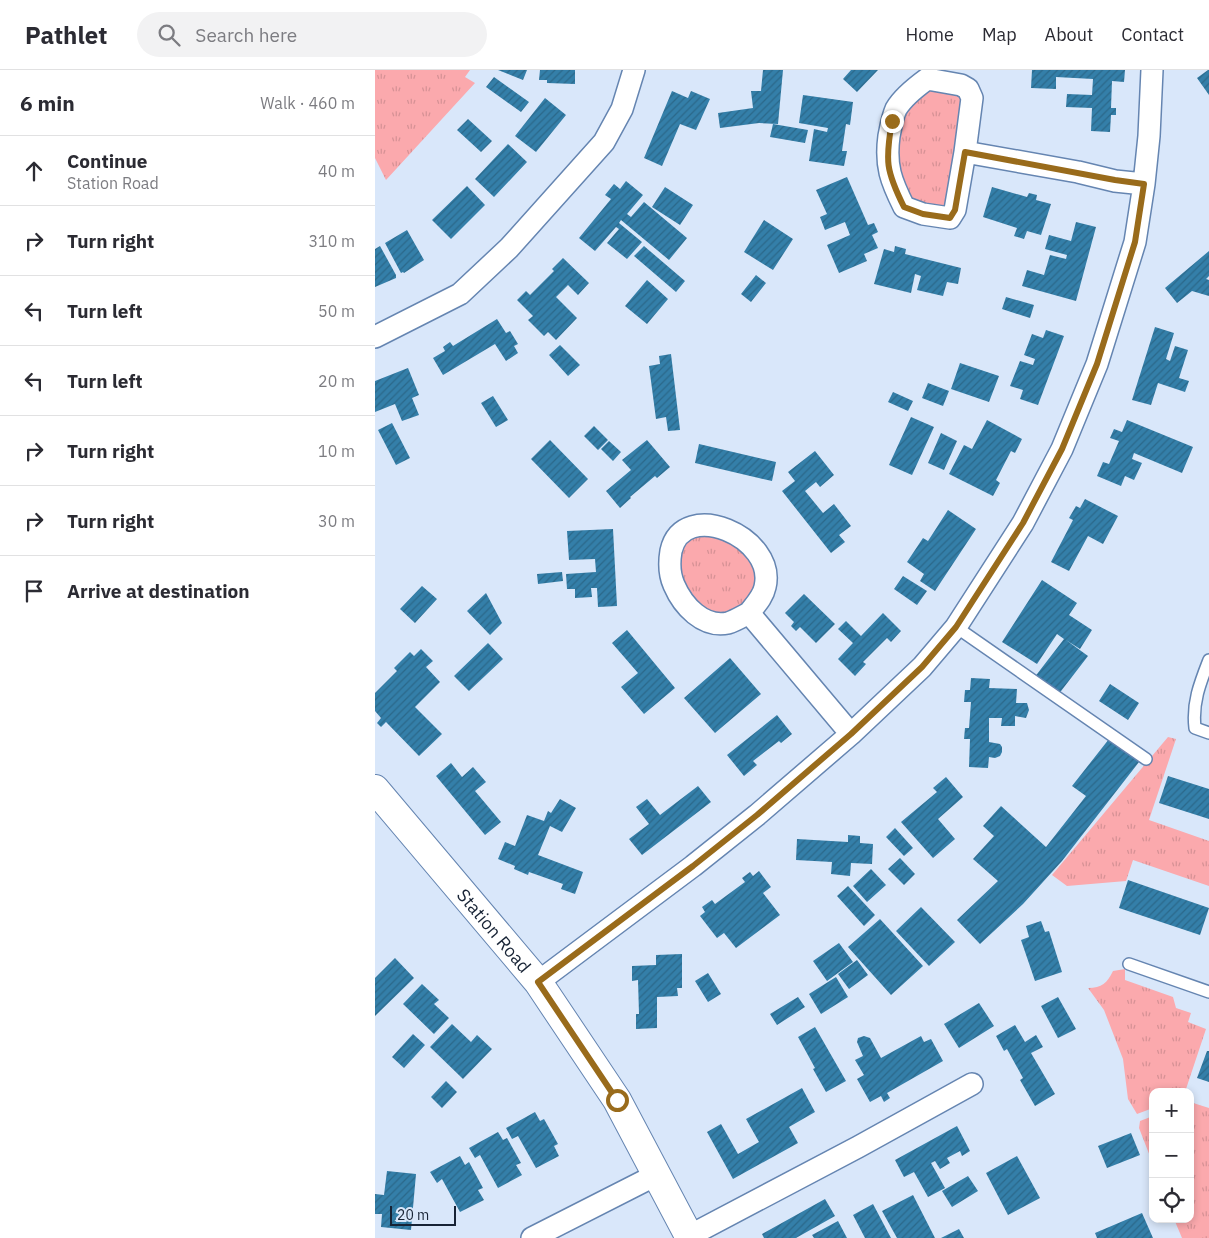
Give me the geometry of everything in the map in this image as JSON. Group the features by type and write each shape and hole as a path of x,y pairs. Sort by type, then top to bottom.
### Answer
{"main road":[{"name":"Station Road","path":"375,789 538,982 617,1100 655,1175 690,1237"}],"street":[{"path":"375,337 460,294 509,248 604,142 622,109 634,70"},
{"path":"538,982 700,861 757,815 851,734 922,667 956,627 1023,523 1062,449 1100,355 1135,242 1149,136 1152,70"},
{"path":"927,79 961,85 968,89 972,98 965,152 955,210 950,218 923,214 904,207 894,187 887,164 887,150 892,121 897,108 911,92 927,79"},
{"path":"965,152 1144,184"},
{"path":"705,524 717,526 735,533 748,543 761,558 767,572 765,588 760,599 749,613 730,622 717,623 702,619 679,596 671,578 669,562 673,545 681,534 691,528 705,524"},
{"path":"749,613 851,734"},
{"path":"690,1237 973,1084"},
{"path":"532,1238 655,1175"}],"lane":[{"path":"956,627 1146,759"},
{"path":"1209,660 1200,684 1193,712 1195,728 1209,733"},
{"path":"1129,964 1209,992"}],"green space":[{"path":"375,70 470,70 465,77 475,83 386,180 375,158"},
{"path":"927,89 958,94 963,103 945,207 937,209 907,199 892,149 900,117"},
{"path":"701,531 738,543 758,573 752,593 745,605 732,611 712,616 684,595 676,556 681,543"},
{"path":"1168,737 1176,739 1149,820 1209,841 1209,886 1133,860 1126,881 1067,886 1052,875"},
{"path":"1125,969 1125,980 1173,997 1176,1008 1191,1013 1188,1022 1206,1029 1186,1088 1149,1088 1149,1110 1137,1114 1128,1099 1123,1059 1104,1010 1088,988 1100,986 1106,982 1113,971"},
{"path":"1194,1103 1209,1108 1209,1238 1182,1238 1176,1223 1194,1223"},
{"path":"1149,1118 1149,1154 1139,1128 1140,1121"}],"building":[{"path":"498,70 527,70 523,80"},
{"path":"540,70 575,70 575,84 547,83 547,80 539,80"},
{"path":"763,70 783,70 778,124 759,123 720,128 718,113 753,108 751,91 761,91"},
{"path":"851,70 878,70 857,92 843,79"},
{"path":"1032,70 1125,70 1124,82 1112,81 1111,108 1116,108 1116,115 1111,115 1110,132 1091,131 1092,108 1066,107 1067,94 1092,95 1093,79 1056,77 1056,89 1031,88"},
{"path":"1209,70 1209,95 1197,78"},
{"path":"494,77 529,102 521,112 486,87"},
{"path":"672,91 688,98 691,91 710,99 696,130 680,124 662,166 644,158"},
{"path":"803,95 853,102 850,125 846,124 842,151 847,151 844,166 809,161 814,129 827,132 828,128 799,123"},
{"path":"545,98 566,115 536,152 515,136"},
{"path":"468,119 492,141 481,152 457,130"},
{"path":"773,124 808,130 805,143 770,137"},
{"path":"508,144 527,162 494,197 475,179"},
{"path":"847,177 868,225 874,223 878,232 872,235 878,248 864,254 867,261 839,273 827,245 850,235 845,222 825,230 820,217 827,214 816,190"},
{"path":"626,181 643,195 627,214 631,217 644,202 687,238 669,260 621,220 619,223 642,242 627,259 607,243 619,229 616,227 595,251 579,238 611,199 605,195 614,184 620,189"},
{"path":"467,186 485,205 451,239 432,220"},
{"path":"665,187 693,205 680,225 652,207"},
{"path":"992,187 1027,197 1029,193 1037,195 1036,200 1051,204 1041,235 1027,231 1024,239 1014,236 1017,228 983,217"},
{"path":"764,220 793,239 773,270 744,252"},
{"path":"1076,222 1096,227 1076,301 1022,286 1027,270 1044,275 1050,255 1066,259 1067,255 1045,249 1049,235 1071,241"},
{"path":"407,230 424,260 401,273 385,243"},
{"path":"380,246 396,278 375,287 375,249"},
{"path":"644,246 685,281 676,292 634,256"},
{"path":"895,246 906,249 905,254 961,268 958,284 947,282 943,296 917,290 921,276 915,274 911,293 874,284 884,249 894,252"},
{"path":"1209,251 1209,276 1206,279 1209,280 1209,296 1192,291 1177,303 1165,288"},
{"path":"563,258 589,283 578,295 568,285 556,297 577,318 556,340 548,332 544,336 528,320 533,316 517,300 526,291 530,295 554,271 552,269"},
{"path":"756,275 766,283 751,302 741,294"},
{"path":"647,280 668,299 647,324 625,306"},
{"path":"1006,297 1034,305 1030,318 1002,309"},
{"path":"497,319 506,333 510,331 518,344 514,346 518,353 506,361 495,344 443,375 433,358 445,351 443,347 450,342 453,346"},
{"path":"1155,327 1174,333 1166,359 1170,361 1175,346 1188,350 1179,378 1189,381 1185,392 1158,383 1151,405 1132,400"},
{"path":"1046,330 1064,336 1038,405 1020,399 1023,390 1010,386 1020,361 1033,365 1035,359 1024,355 1032,334 1043,338"},
{"path":"560,345 580,365 568,376 549,355"},
{"path":"671,354 680,430 668,431 666,417 656,419 649,366 660,364 659,356"},
{"path":"960,363 999,376 989,402 951,389"},
{"path":"408,368 419,395 412,398 419,415 402,421 395,404 375,412 375,381"},
{"path":"928,383 949,391 943,406 922,398"},
{"path":"893,392 913,401 908,411 888,402"},
{"path":"493,396 508,420 496,427 481,403"},
{"path":"911,417 934,427 912,475 889,465"},
{"path":"987,420 1022,439 1015,453 1011,451 996,480 1000,483 993,496 949,474 964,445 972,449"},
{"path":"1127,420 1193,447 1182,473 1134,453 1132,459 1142,463 1134,480 1125,476 1121,486 1097,476 1103,462 1109,464 1119,441 1110,438 1114,429 1122,432"},
{"path":"392,423 410,458 396,465 378,430"},
{"path":"594,426 608,440 598,450 584,436"},
{"path":"941,433 957,441 944,470 928,463"},
{"path":"550,440 588,479 569,498 531,459"},
{"path":"647,440 670,467 657,478 655,476 620,508 606,491 631,470 622,460"},
{"path":"609,441 621,452 613,461 601,449"},
{"path":"699,444 776,462 772,481 695,463"},
{"path":"815,451 834,475 820,487 816,482 805,491 823,513 834,504 851,526 839,535 845,542 831,553 782,491 795,481 788,472"},
{"path":"1085,499 1118,516 1103,544 1088,536 1069,571 1051,562 1073,520 1069,518 1076,506 1080,508"},
{"path":"948,510 976,529 935,591 920,581 924,574 907,562 923,538 928,541"},
{"path":"613,529 617,606 598,607 597,588 591,588 592,597 575,598 575,589 567,589 566,574 596,572 595,559 569,560 567,531"},
{"path":"562,572 563,581 538,584 537,574"},
{"path":"903,576 927,591 917,605 894,589"},
{"path":"1042,580 1077,603 1069,615 1092,630 1080,649 1066,640 1088,656 1058,695 1034,678 1064,639 1057,634 1037,664 1002,642"},
{"path":"422,586 437,599 415,623 400,609"},
{"path":"486,593 502,623 490,635 467,611"},
{"path":"804,594 835,624 816,643 800,627 796,631 791,626 794,622 785,613"},
{"path":"883,613 901,631 891,642 887,638 863,662 866,664 855,676 838,659 853,643 838,629 846,621 861,636"},
{"path":"627,630 675,688 644,714 621,687 638,673 612,643"},
{"path":"488,643 503,659 469,691 454,676"},
{"path":"421,649 433,661 426,667 440,682 415,707 442,734 419,756 386,722 381,727 377,723 381,718 375,711 375,693 397,671 394,668 410,652 414,656"},
{"path":"730,658 761,694 715,733 684,698"},
{"path":"971,678 990,679 989,688 1017,689 1016,703 1027,703 1029,710 1026,718 1015,716 1015,726 1001,726 1002,718 989,718 989,742 1000,744 1002,752 1000,756 995,758 989,757 988,768 969,767 970,739 964,739 965,728 969,728 971,702 964,702 965,690 970,690"},
{"path":"1110,684 1139,703 1128,720 1099,701"},
{"path":"777,715 792,734 781,743 779,741 753,761 757,765 744,776 727,755"},
{"path":"1109,739 1139,762 1062,861 1023,904 980,944 957,920 998,881 973,859 994,836 983,826 1001,806 1046,847 1086,796 1072,786"},
{"path":"451,763 462,777 473,767 486,782 475,791 501,822 485,835 436,776"},
{"path":"1168,776 1209,789 1209,819 1159,803"},
{"path":"946,777 963,797 938,819 955,839 933,858 901,822 937,792 933,788"},
{"path":"698,786 711,802 642,855 629,839 649,824 636,807 647,799 660,815"},
{"path":"560,799 576,808 562,832 550,826 538,855 583,872 575,894 561,889 563,884 529,872 528,875 514,869 515,866 498,859 505,842 515,846 527,815 544,821 548,811 551,813"},
{"path":"895,828 913,848 904,856 886,837"},
{"path":"848,835 860,836 860,843 873,844 872,864 851,863 850,876 831,874 832,862 796,860 797,839 848,842"},
{"path":"900,858 915,874 904,885 888,869"},
{"path":"871,869 886,885 867,902 853,886"},
{"path":"759,871 771,887 763,893 780,915 736,948 724,933 717,938 700,916 705,912 702,907 712,900 715,904 745,882 742,878 750,872 753,876"},
{"path":"1128,880 1209,908 1200,935 1119,908"},
{"path":"848,886 875,915 864,926 837,896"},
{"path":"921,907 955,942 929,966 896,931"},
{"path":"880,919 923,966 891,995 848,947"},
{"path":"1041,921 1045,932 1049,931 1062,972 1035,981 1021,940 1029,937 1026,926"},
{"path":"839,943 853,962 827,981 813,961"},
{"path":"682,954 682,988 677,988 678,996 657,997 657,1028 636,1029 636,1014 639,1014 638,980 632,981 632,966 656,965 656,955"},
{"path":"395,958 414,978 375,1016 375,978"},
{"path":"857,960 868,975 849,989 838,974"},
{"path":"708,973 721,994 708,1002 695,981"},
{"path":"836,977 848,997 821,1014 809,994"},
{"path":"422,984 439,1000 434,1004 449,1018 434,1034 403,1004"},
{"path":"798,997 805,1007 777,1025 770,1014"},
{"path":"1058,997 1076,1029 1058,1038 1041,1006"},
{"path":"979,1003 994,1026 959,1048 944,1024"},
{"path":"452,1024 471,1042 477,1035 492,1049 463,1079 430,1047"},
{"path":"1015,1025 1025,1042 1036,1035 1043,1047 1031,1053 1055,1094 1035,1106 1020,1080 1023,1078 1007,1049 1004,1051 996,1036"},
{"path":"815,1027 846,1081 826,1092 798,1037"},
{"path":"413,1034 425,1045 404,1068 392,1057"},
{"path":"864,1036 870,1038 881,1058 921,1036 924,1042 931,1039 943,1061 887,1093 890,1098 884,1102 881,1096 870,1102 857,1079 864,1075 855,1060 863,1056 857,1042 858,1038"},
{"path":"1207,1051 1209,1051 1209,1082 1197,1078"},
{"path":"446,1081 457,1092 442,1108 431,1097"},
{"path":"802,1088 815,1112 789,1127 798,1143 733,1179 707,1132 721,1124 738,1154 759,1142 746,1119"},
{"path":"535,1112 540,1121 544,1119 558,1144 554,1146 559,1156 536,1168 518,1136 512,1139 506,1128"},
{"path":"957,1126 970,1151 962,1156 960,1151 947,1158 950,1163 940,1169 935,1161 931,1163 945,1188 928,1197 914,1172 904,1177 895,1160"},
{"path":"498,1132 503,1140 507,1138 521,1163 516,1165 522,1175 498,1188 480,1155 475,1158 469,1148"},
{"path":"1131,1133 1140,1155 1107,1168 1098,1146"},
{"path":"460,1156 465,1165 469,1162 483,1188 478,1190 484,1200 460,1212 442,1179 437,1183 430,1172"},
{"path":"1017,1156 1040,1198 1008,1215 986,1173"},
{"path":"387,1171 416,1174 411,1230 381,1227 382,1214 375,1214 375,1194 384,1195"},
{"path":"968,1176 978,1191 952,1207 942,1191"},
{"path":"913,1195 935,1238 897,1238 882,1211"},
{"path":"825,1199 835,1216 796,1238 764,1238 762,1234"},
{"path":"873,1204 891,1238 865,1238 853,1215"},
{"path":"1142,1213 1153,1238 1097,1238 1095,1233"},
{"path":"838,1221 847,1238 814,1238 812,1235"},
{"path":"959,1229 964,1238 941,1238"}],"route":[{"path":"617,1100 538,982 693,866 757,815 851,734 922,667 956,627 1023,523 1062,449 1097,364 1135,242 1144,184 965,152 955,210 950,218 923,214 904,207 894,187 887,164 887,150 892,121"}]}
